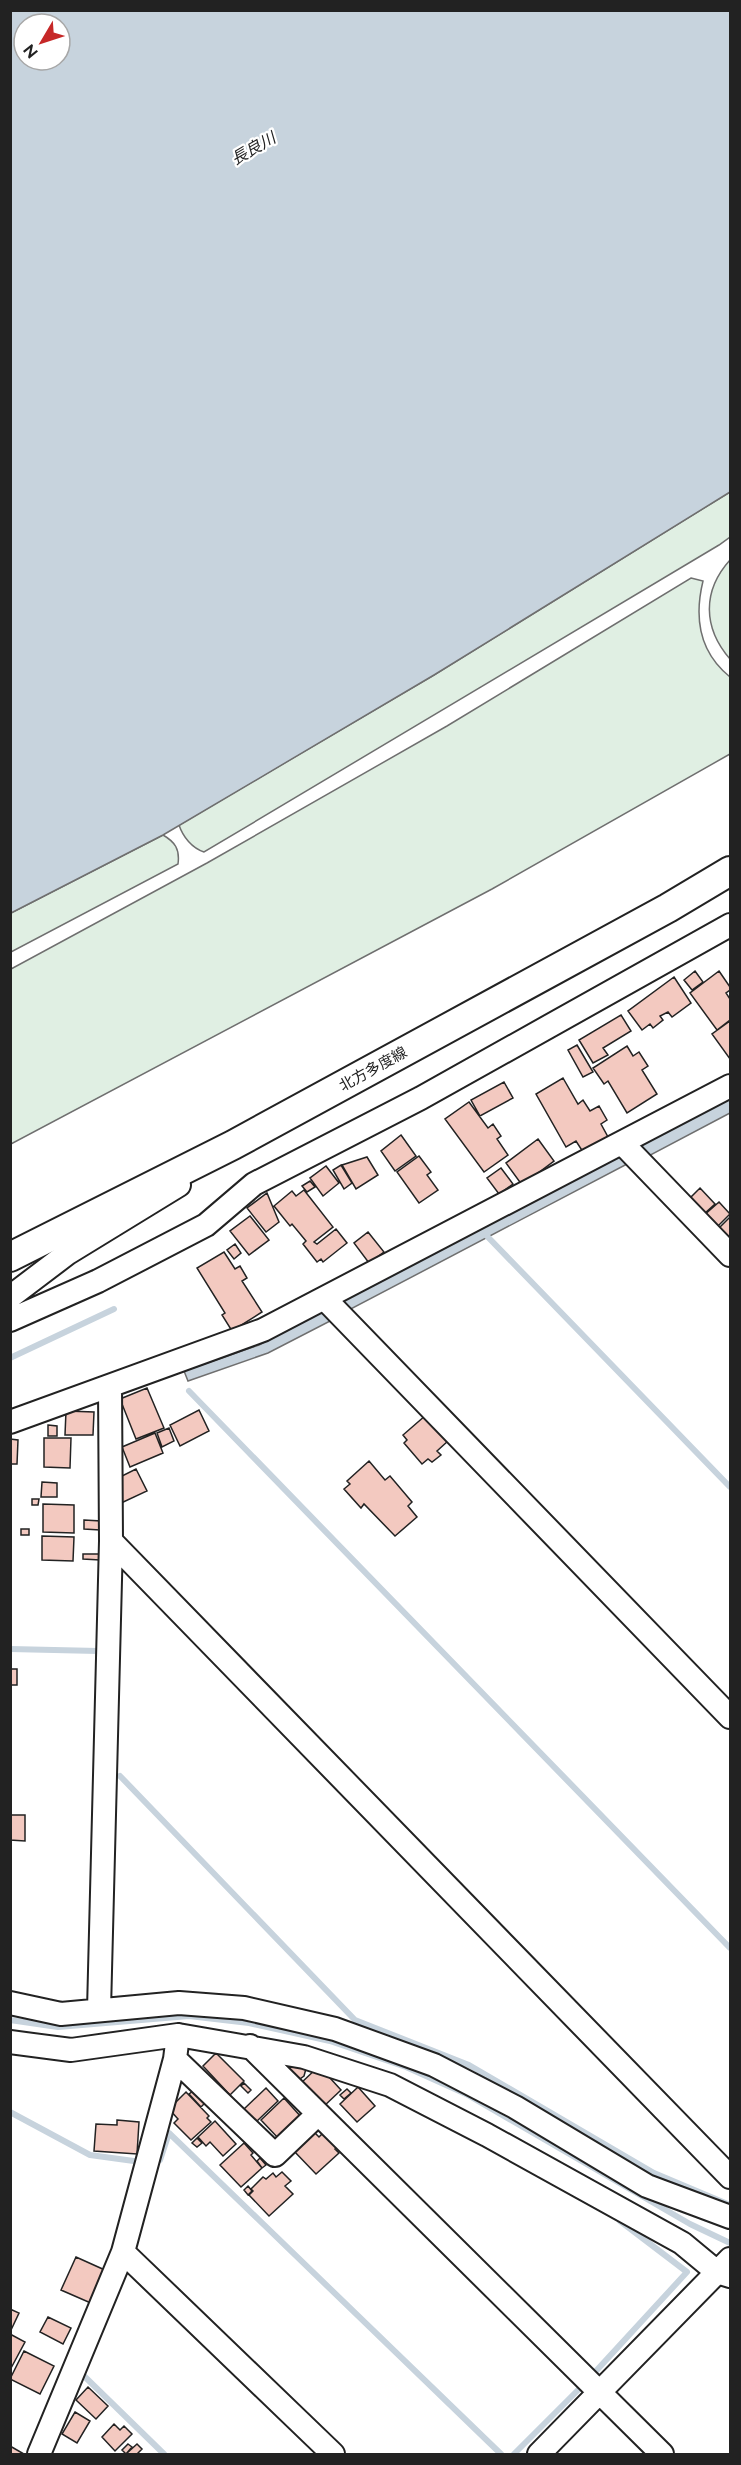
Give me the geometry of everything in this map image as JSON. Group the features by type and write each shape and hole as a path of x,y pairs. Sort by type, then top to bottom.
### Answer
{"main road":[{"name":"北方多度線","path":"10,1257 233,1145 668,908 730,871"}],"street":[{"path":"10,1320 98,1281 206,1225 254,1184 421,1098 730,925"},
{"path":"10,1422 263,1330 730,1086"},
{"path":"622,1143 730,1255"},
{"path":"10,1297 68,1253 181,1184 233,1145"},
{"path":"324,1299 730,1717"},
{"path":"99,2010 111,1541 110,1387"},
{"path":"111,1541 730,2177"},
{"path":"10,2003 61,2014 179,2003 244,2008 335,2029 434,2066 515,2107 647,2186 730,2217"},
{"path":"10,2042 70,2050 178,2035 304,2057 390,2085 498,2141 725,2269 539,2454"},
{"path":"39,2454 123,2252 175,2059 178,2035"},
{"path":"250,2046 662,2454"},
{"path":"175,2059 275,2155 318,2114"},
{"path":"123,2252 333,2454"}],"green space":[{"path":"730,492 730,537 719,545 204,852 188,842 179,825 434,675"},
{"path":"730,560 730,659 715,635 709,610 714,584"},
{"path":"691,578 703,581 699,621 705,645 711,657 730,677 730,754 492,889 11,1144 11,969 207,863 447,726"},
{"path":"163,835 176,846 178,864 11,952 11,913"}],"water":[{"name":"長良川","path":"11,10 730,11 730,492 434,675 163,835 11,913"},
{"path":"730,1096 730,1113 643,1159 639,1145"},
{"path":"621,1154 629,1163 347,1311 343,1300"},
{"path":"326,1310 334,1319 268,1353 188,1381 184,1371 259,1345"}],"building":[{"path":"695,971 703,982 692,990 684,980"},
{"path":"719,971 730,987 726,993 730,999 730,1020 717,1030 690,993"},
{"path":"674,977 691,1003 672,1017 668,1012 660,1016 663,1020 653,1028 650,1024 642,1030 628,1011"},
{"path":"621,1015 631,1031 603,1048 608,1055 593,1063 579,1040"},
{"path":"730,1021 730,1059 712,1034"},
{"path":"577,1045 593,1072 583,1077 568,1050"},
{"path":"627,1046 633,1056 639,1052 648,1066 642,1070 657,1094 627,1113 608,1081 604,1084 593,1068"},
{"path":"563,1078 578,1104 583,1100 590,1111 599,1106 607,1120 601,1124 608,1137 583,1152 576,1141 566,1147 536,1094"},
{"path":"504,1082 513,1098 480,1116 471,1100"},
{"path":"469,1102 488,1128 493,1124 501,1136 497,1139 508,1155 484,1172 445,1119"},
{"path":"401,1135 416,1156 395,1171 381,1151"},
{"path":"538,1139 554,1161 522,1185 506,1163"},
{"path":"419,1156 431,1172 427,1175 438,1190 419,1203 397,1172"},
{"path":"367,1157 378,1175 356,1189 342,1165"},
{"path":"341,1165 352,1183 344,1189 333,1170"},
{"path":"326,1166 339,1183 323,1196 310,1178"},
{"path":"501,1168 513,1184 499,1194 487,1178"},
{"path":"310,1181 315,1187 307,1192 302,1186"},
{"path":"700,1188 715,1204 704,1214 689,1199"},
{"path":"304,1190 333,1227 314,1242 317,1244 336,1229 347,1243 323,1262 321,1259 317,1262 303,1244 306,1241 274,1206 292,1191 296,1196"},
{"path":"267,1193 279,1222 266,1232 247,1208"},
{"path":"719,1202 730,1214 714,1230 702,1217"},
{"path":"250,1216 269,1240 249,1255 230,1231"},
{"path":"730,1217 730,1241 718,1229"},
{"path":"368,1232 384,1252 369,1263 354,1243"},
{"path":"235,1244 241,1253 234,1259 227,1250"},
{"path":"224,1252 235,1269 240,1266 247,1278 242,1281 262,1312 232,1331 222,1315 225,1313 197,1268"},
{"path":"147,1388 164,1428 136,1439 120,1399"},
{"path":"199,1410 209,1431 180,1446 170,1425"},
{"path":"66,1411 94,1412 93,1435 65,1435"},
{"path":"426,1415 448,1441 437,1451 441,1455 432,1462 428,1459 422,1464 404,1443 407,1440 403,1435"},
{"path":"48,1425 57,1426 57,1436 48,1436"},
{"path":"169,1428 174,1441 162,1447 157,1433"},
{"path":"155,1433 163,1453 130,1467 122,1447"},
{"path":"44,1438 71,1438 70,1468 44,1467"},
{"path":"10,1439 18,1440 17,1464 10,1464"},
{"path":"369,1461 385,1480 390,1476 412,1502 408,1506 417,1517 395,1536 364,1504 361,1508 344,1489 350,1484 347,1481"},
{"path":"136,1469 147,1491 119,1504 120,1477"},
{"path":"42,1482 57,1483 57,1497 41,1497"},
{"path":"32,1499 39,1499 38,1505 32,1505"},
{"path":"43,1504 74,1505 74,1533 43,1532"},
{"path":"84,1520 101,1521 100,1530 84,1529"},
{"path":"21,1529 29,1529 29,1535 21,1535"},
{"path":"42,1536 74,1537 73,1561 42,1560"},
{"path":"83,1554 101,1554 100,1560 83,1559"},
{"path":"10,1669 17,1669 17,1685 10,1685"},
{"path":"10,1815 25,1815 25,1841 10,1840"},
{"path":"216,2053 244,2081 230,2095 203,2066"},
{"path":"293,2059 307,2065 304,2076 297,2081 286,2069"},
{"path":"319,2066 341,2090 322,2108 300,2084"},
{"path":"244,2083 251,2090 248,2093 241,2086"},
{"path":"358,2087 375,2106 357,2122 340,2104"},
{"path":"197,2088 208,2100 201,2107 189,2094"},
{"path":"266,2088 278,2101 256,2122 244,2109"},
{"path":"347,2089 351,2093 344,2099 340,2095"},
{"path":"186,2092 209,2116 207,2118 211,2122 191,2140 174,2123 178,2119 169,2109"},
{"path":"284,2098 302,2118 279,2139 261,2120"},
{"path":"117,2120 139,2122 137,2154 94,2151 96,2124 117,2125"},
{"path":"215,2121 236,2144 223,2156 210,2142 206,2146 198,2137"},
{"path":"326,2130 340,2145 335,2149 339,2153 316,2174 293,2150 313,2131 319,2137"},
{"path":"197,2138 202,2143 197,2147 192,2143"},
{"path":"244,2143 262,2168 241,2187 220,2165"},
{"path":"260,2158 266,2165 262,2168 257,2161"},
{"path":"282,2172 291,2181 285,2186 293,2194 269,2216 249,2195 253,2191 251,2189 263,2177 266,2179 273,2173 276,2177"},
{"path":"248,2186 252,2191 248,2195 244,2190"},
{"path":"76,2257 107,2271 93,2304 61,2290"},
{"path":"10,2309 19,2313 11,2330 10,2329"},
{"path":"48,2317 71,2328 63,2344 40,2332"},
{"path":"10,2334 25,2342 10,2370"},
{"path":"24,2351 54,2366 40,2394 10,2379"},
{"path":"88,2387 108,2406 96,2419 76,2400"},
{"path":"75,2412 90,2421 77,2443 62,2434"},
{"path":"114,2424 120,2430 124,2426 132,2434 115,2451 102,2437"},
{"path":"128,2444 132,2447 126,2454 122,2450"},
{"path":"137,2444 142,2449 137,2454 126,2454"},
{"path":"10,2446 24,2454 10,2454"}],"waterway":[{"path":"484,1233 730,1487"},
{"path":"10,1358 114,1309"},
{"path":"189,1391 730,1948"},
{"path":"10,1649 98,1651 98,1656"},
{"path":"120,1776 355,2020 469,2065 654,2173 730,2205"},
{"path":"10,2020 58,2027 189,2016 249,2023 330,2041 406,2067 466,2094 690,2224 730,2243"},
{"path":"10,2112 90,2155 141,2162"},
{"path":"157,2161 160,2160 169,2133 501,2454"},
{"path":"596,2371 687,2272 620,2221"},
{"path":"82,2374 164,2454"},
{"path":"514,2454 583,2385"}]}
